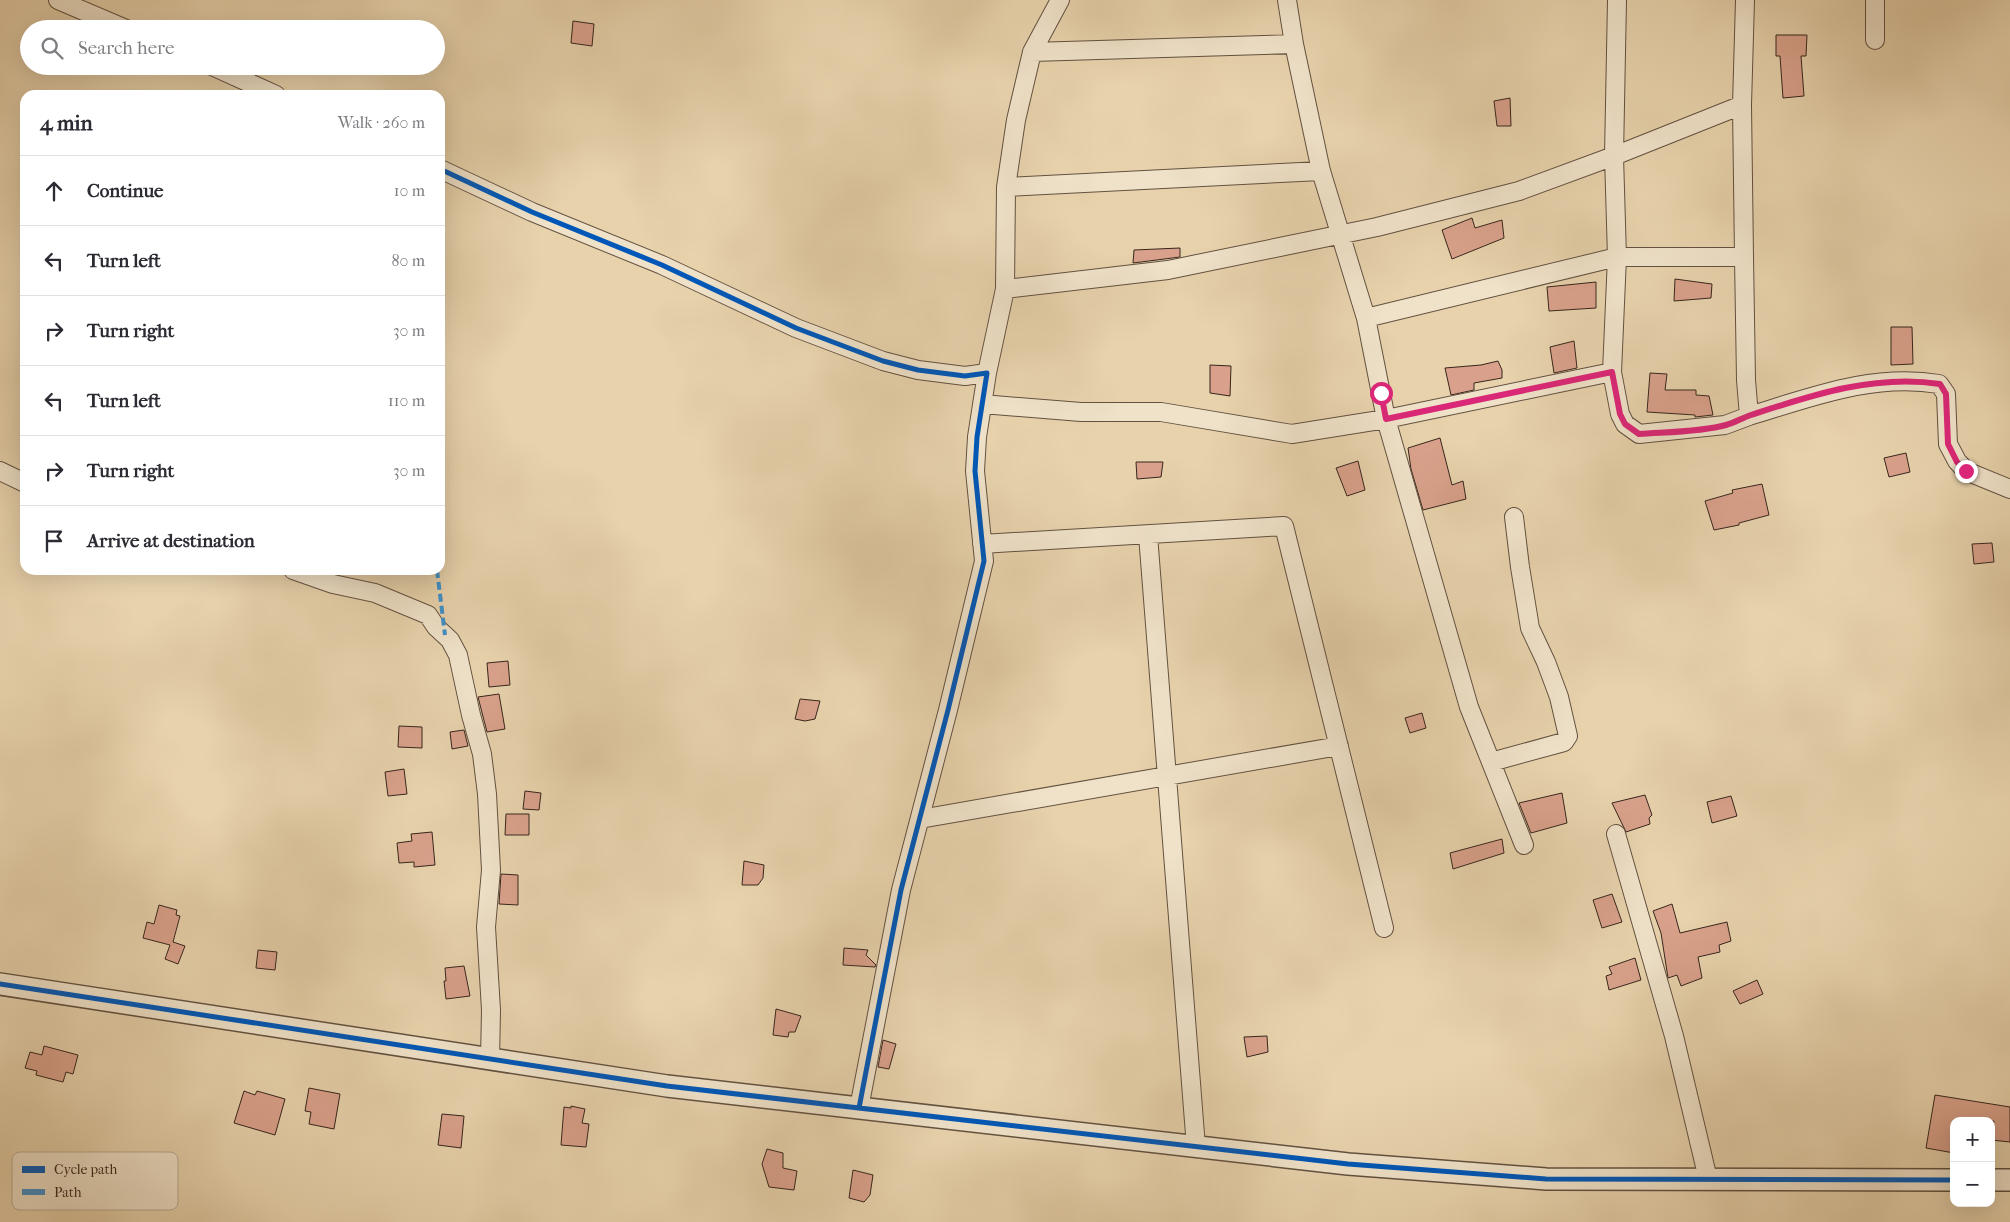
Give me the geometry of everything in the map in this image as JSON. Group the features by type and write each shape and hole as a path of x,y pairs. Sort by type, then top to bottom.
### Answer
{"street":[{"path":"58,0 105,20"},
{"path":"859,1108 901,890 984,561 975,471 987,373 1005,289 1006,187 1016,120 1032,52 1060,0"},
{"path":"1287,0 1320,171 1366,318 1386,419 1469,707 1524,845"},
{"path":"1617,0 1614,156 1617,257 1612,372 1620,414 1625,424 1639,434 1725,425 1845,387 1885,382 1919,381 1940,384 1946,394 1948,444 1957,462 1966,471 2010,489"},
{"path":"1745,0 1742,105 1746,380 1750,416"},
{"path":"1875,0 1875,40"},
{"path":"1032,52 1294,44"},
{"path":"232,75 265,90"},
{"path":"1005,289 1168,270 1377,227 1519,191 1614,156 1742,105"},
{"path":"445,171 532,212 662,265 796,328 874,358 918,370 965,376 987,373"},
{"path":"1006,187 1320,171"},
{"path":"1366,318 1617,257 1744,257"},
{"path":"982,404 1081,412 1162,412 1292,434 1386,419 1612,372"},
{"path":"0,471 20,480"},
{"path":"1491,762 1564,742 1568,736 1559,697 1546,662 1530,628 1514,517"},
{"path":"982,544 1284,526 1384,928"},
{"path":"1148,535 1196,1147"},
{"path":"307,575 333,584 375,593 428,615 436,627 450,640 458,655 471,715 482,754 487,794 491,870 486,927 491,1010 490,1060"},
{"path":"920,819 1339,746"},
{"path":"1616,834 1674,1036 1708,1179"},
{"path":"0,984 667,1086 1348,1164 1546,1179 1950,1180"},
{"path":"1995,1180 2010,1180"}],"building":[{"path":"573,21 594,24 592,46 571,43"},
{"path":"1776,35 1807,35 1806,56 1801,56 1804,96 1783,98 1780,56 1776,56"},
{"path":"1510,98 1511,126 1497,126 1494,101"},
{"path":"1472,218 1475,228 1502,220 1504,238 1452,259 1442,230"},
{"path":"1180,248 1180,257 1133,263 1134,250"},
{"path":"1675,279 1712,284 1711,298 1674,301"},
{"path":"1596,282 1596,308 1549,311 1547,287"},
{"path":"1891,327 1912,327 1913,364 1891,365"},
{"path":"1574,341 1577,368 1554,373 1550,347"},
{"path":"1498,361 1502,370 1502,378 1474,383 1474,390 1451,395 1445,368 1481,365"},
{"path":"1210,365 1231,366 1230,396 1210,393"},
{"path":"1650,373 1667,374 1665,390 1696,390 1696,395 1709,396 1713,415 1695,417 1695,415 1647,412"},
{"path":"1440,438 1452,485 1463,481 1466,499 1423,510 1411,469 1408,448"},
{"path":"1906,453 1910,472 1889,477 1884,458"},
{"path":"1358,461 1365,490 1347,496 1336,468"},
{"path":"1136,462 1163,462 1161,477 1137,479"},
{"path":"1762,484 1769,515 1739,523 1739,525 1714,530 1705,501 1733,493 1732,490"},
{"path":"1992,543 1994,562 1974,564 1972,544"},
{"path":"508,661 510,685 489,687 487,663"},
{"path":"499,694 505,729 487,732 478,697"},
{"path":"800,699 820,701 815,719 805,721 795,719"},
{"path":"1422,713 1426,728 1410,733 1405,718"},
{"path":"399,726 422,727 422,748 398,747"},
{"path":"464,730 468,746 452,749 450,732"},
{"path":"404,769 407,794 388,796 385,772"},
{"path":"525,791 541,793 539,810 523,809"},
{"path":"1562,793 1567,823 1531,833 1519,803"},
{"path":"1645,795 1652,815 1649,818 1650,824 1626,832 1612,803"},
{"path":"1731,796 1737,816 1712,823 1707,802"},
{"path":"506,814 529,814 529,835 505,835"},
{"path":"432,832 435,865 414,867 414,862 399,863 397,843 412,841 411,834"},
{"path":"1502,839 1504,853 1453,869 1450,853"},
{"path":"744,861 764,865 763,878 758,885 742,885"},
{"path":"501,874 518,875 518,905 499,904"},
{"path":"1612,894 1622,922 1602,928 1593,900"},
{"path":"1672,904 1680,933 1727,922 1731,941 1719,945 1720,952 1698,957 1702,978 1681,986 1677,975 1668,978 1661,933 1653,911"},
{"path":"159,905 177,910 176,915 180,916 173,942 185,946 178,964 165,959 170,945 143,938 147,922 154,924"},
{"path":"844,948 868,950 866,955 876,965 875,967 843,965"},
{"path":"258,950 277,952 275,970 256,968"},
{"path":"1635,958 1641,980 1609,990 1606,976 1612,974 1609,967"},
{"path":"464,966 470,996 446,999 445,968"},
{"path":"1757,980 1763,994 1740,1004 1733,991"},
{"path":"776,1009 801,1016 795,1032 789,1032 788,1037 773,1035"},
{"path":"1267,1036 1268,1052 1247,1057 1244,1037"},
{"path":"883,1040 896,1044 889,1069 878,1067"},
{"path":"44,1046 78,1055 73,1074 66,1072 63,1082 36,1075 37,1071 25,1068 30,1052 42,1055"},
{"path":"309,1088 340,1094 334,1129 309,1124 311,1112 305,1111"},
{"path":"244,1091 255,1095 257,1091 285,1099 275,1135 234,1123"},
{"path":"1935,1095 2010,1107 2010,1142 1995,1140 1995,1117 1950,1117 1950,1152 1926,1148"},
{"path":"571,1106 585,1109 582,1123 589,1124 586,1147 561,1145 564,1107 571,1108"},
{"path":"442,1114 464,1116 461,1148 438,1145"},
{"path":"767,1149 783,1153 783,1168 797,1171 794,1190 769,1187 762,1164"},
{"path":"853,1170 873,1175 870,1195 864,1202 849,1198"}],"marked path":[{"path":"438,575 445,635"}],"cycle path":[{"path":"445,171 532,212 662,265 796,328 883,361 918,370 965,376 987,373 977,437 975,471 984,561 948,710 901,890 859,1108"},
{"path":"0,984 667,1086 1348,1164 1546,1179 1950,1180"}],"route":[{"path":"1381,393 1386,419 1612,372 1620,414 1625,424 1639,434 1725,425 1845,387 1885,382 1919,381 1940,384 1946,394 1948,444 1957,462 1966,471"}]}
